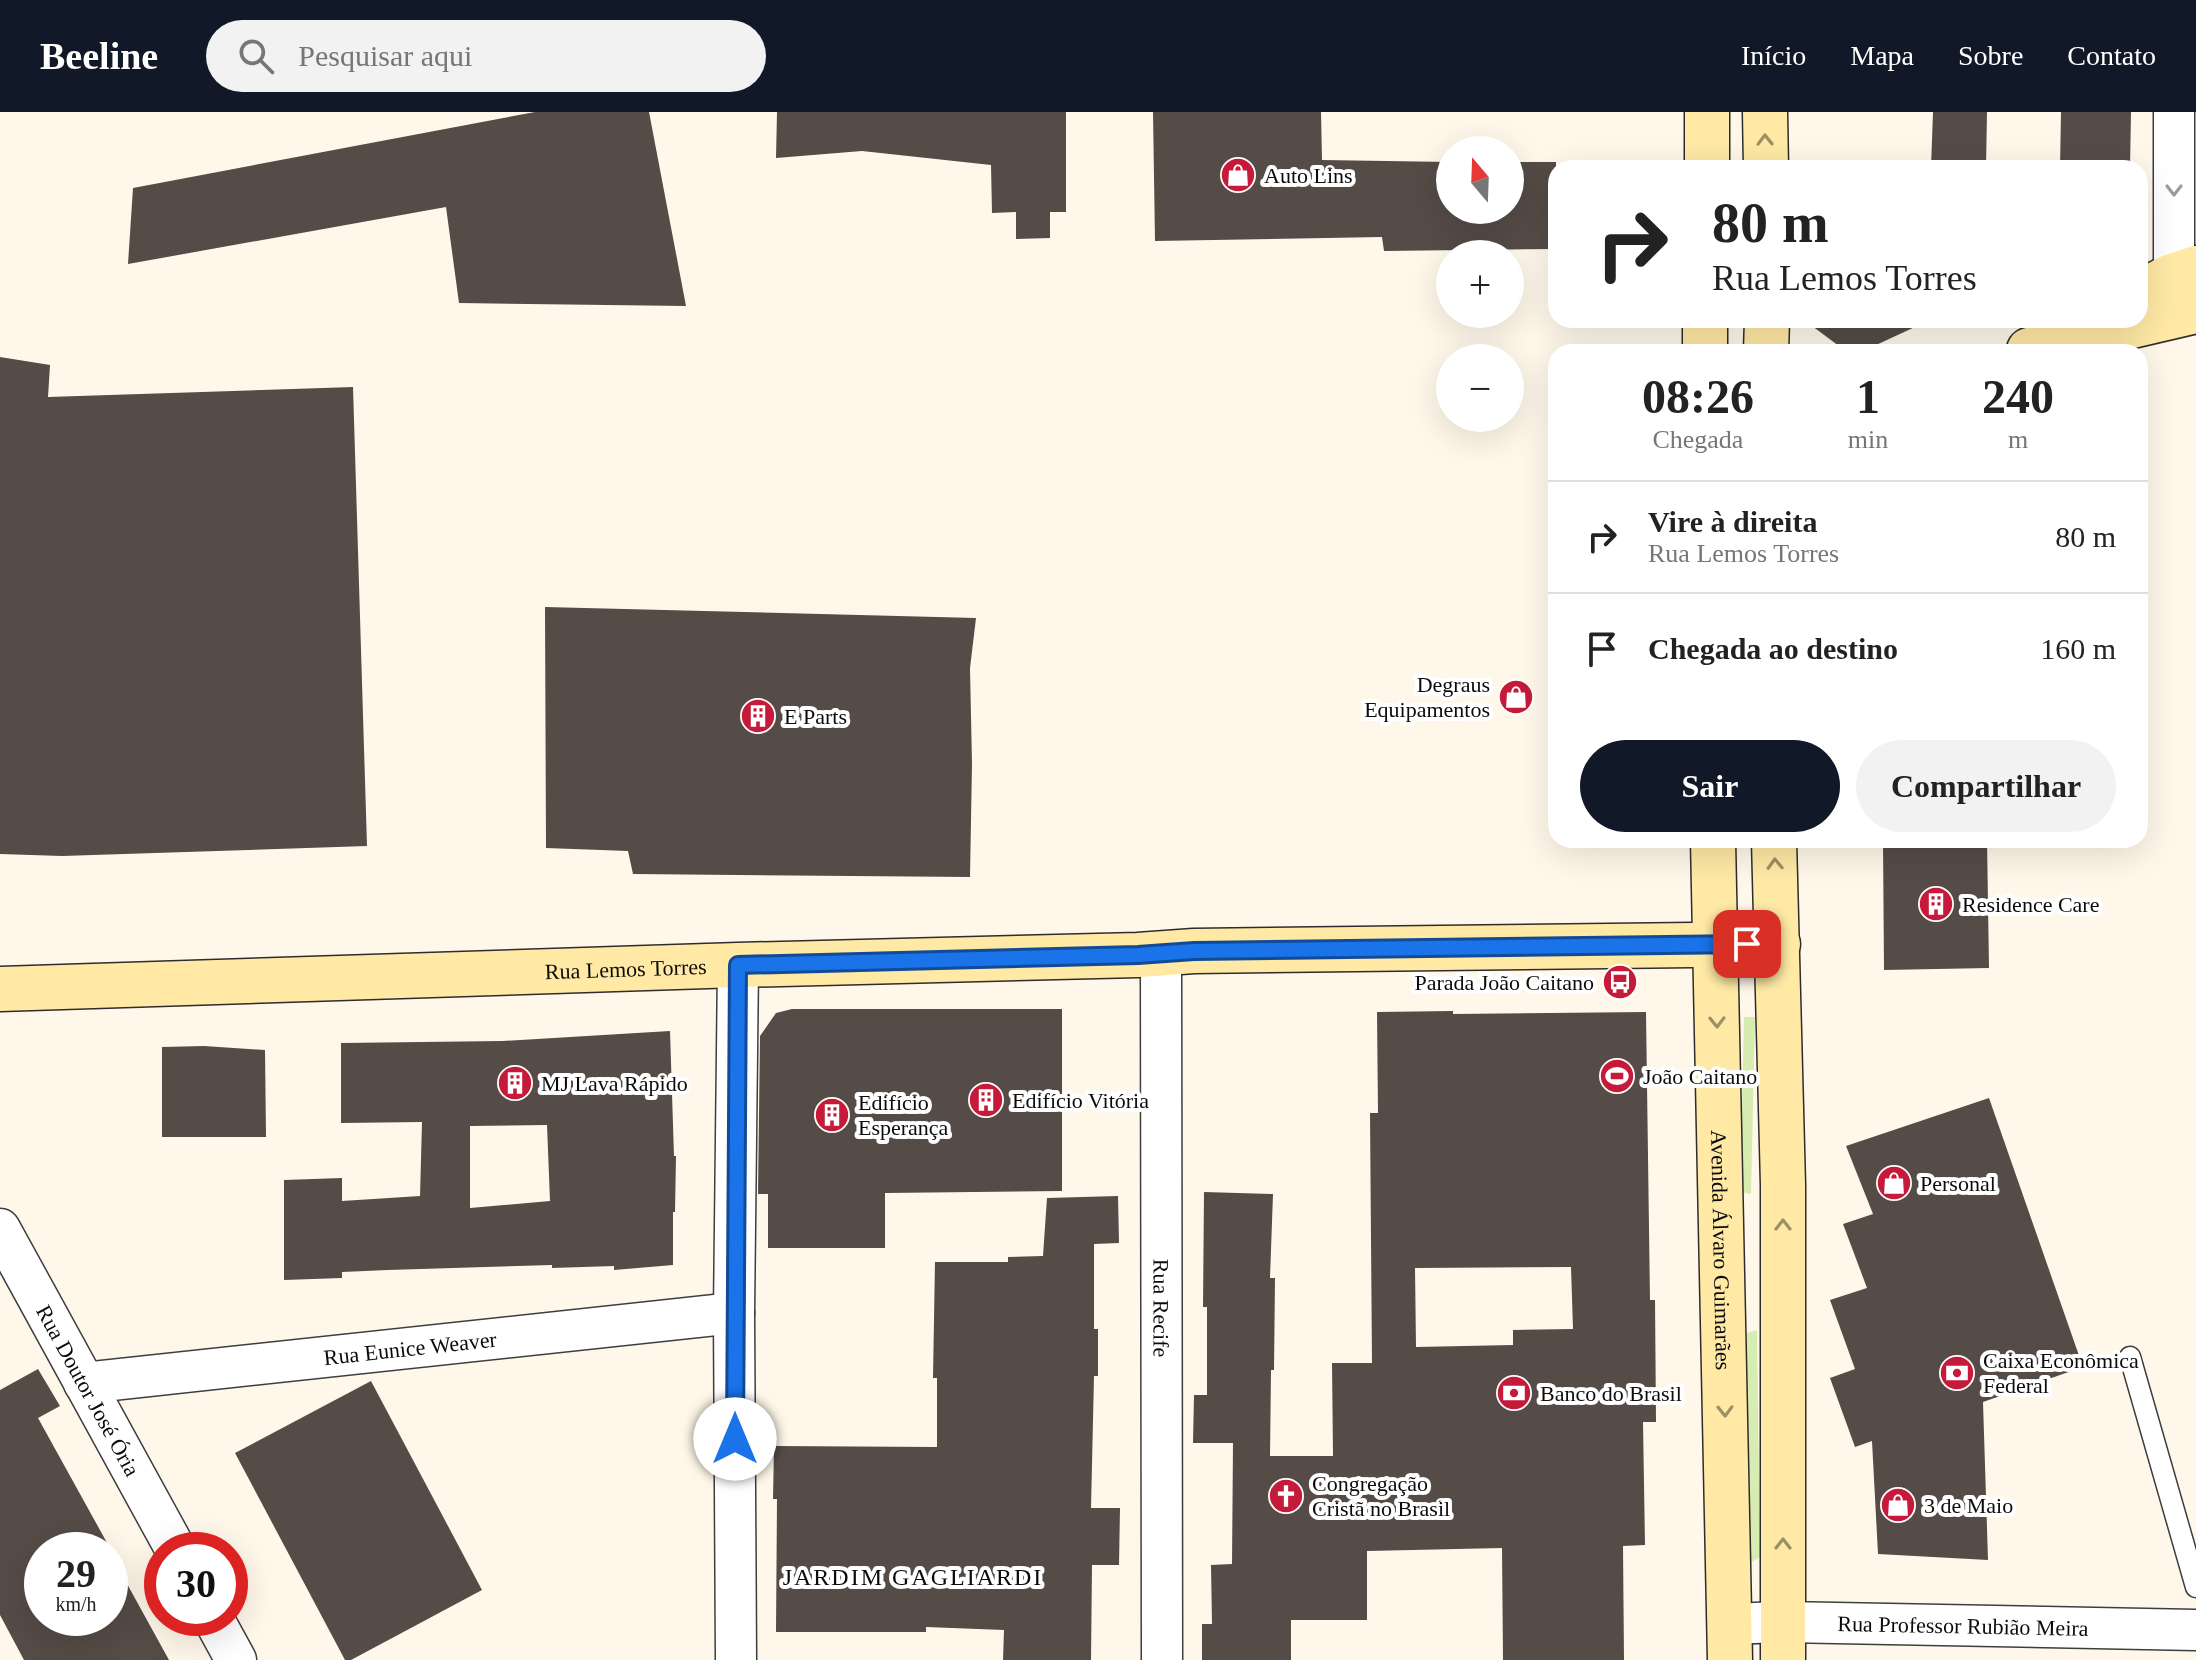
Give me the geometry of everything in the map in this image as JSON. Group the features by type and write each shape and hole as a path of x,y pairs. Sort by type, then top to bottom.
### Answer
{"street":[{"path":"1707,112 1707,160"},
{"path":"1765,112 1766,160"},
{"path":"2148,299 2176,287 2174,112"},
{"path":"2041,344 2072,328"},
{"path":"2043,344 2081,328"},
{"name":"Avenida Álvaro Guimarães","path":"1713,848 1730,1642"},
{"path":"1774,848 1783,1303 1783,1641"},
{"name":"Rua Lemos Torres","path":"0,989 1194,951 1778,944"},
{"name":"Rua Recife","path":"1161,954 1162,1660"},
{"path":"736,1660 734,1313 738,965"},
{"name":"Rua Doutor José Ória","path":"0,1229 166,1532"},
{"path":"1723,1305 1783,1303"},
{"name":"Rua Eunice Weaver","path":"84,1383 734,1313"},
{"name":"Rua Professor Rubião Meira","path":"1730,1642 2196,1630"},
{"path":"223,1636 236,1660"}],"lane":[{"path":"2130,1357 2196,1587"}],"green space":[{"path":"1744,1017 1755,1017 1751,1194 1740,1192"},
{"path":"1757,1330 1760,1557 1750,1563 1746,1333"}],"building":[{"path":"535,112 649,112 686,306 459,303 446,207 128,264 133,188"},
{"path":"777,112 1066,112 1066,212 1050,212 1050,238 1016,239 1016,212 992,213 991,165 862,151 776,158"},
{"name":"Auto Lins","path":"1153,112 1321,112 1322,160 1436,162 1436,224 1524,224 1524,162 1548,162 1548,249 1524,249 1524,240 1436,240 1436,250 1384,251 1382,237 1155,241"},
{"path":"1933,112 1987,112 1986,160 1931,160"},
{"path":"2061,112 2131,112 2130,160 2060,160"},
{"path":"1815,328 1913,328 1878,344 1836,344"},
{"path":"0,357 50,365 48,397 353,387 367,846 62,856 0,854"},
{"name":"E Parts","path":"545,607 976,618 970,668 970,877 633,874 628,851 546,848"},
{"name":"Residence Care","path":"1883,848 1987,848 1989,968 1884,970"},
{"path":"792,1009 1062,1009 1062,1191 885,1193 885,1248 768,1248 768,1194 758,1194 760,1036 776,1013"},
{"path":"1377,1012 1646,1012 1650,1300 1655,1300 1656,1422 1643,1422 1645,1545 1623,1546 1624,1660 1503,1660 1502,1548 1367,1551 1367,1620 1291,1620 1291,1660 1202,1660 1202,1624 1212,1624 1211,1565 1232,1564 1233,1443 1193,1443 1194,1395 1207,1395 1207,1307 1203,1307 1204,1192 1273,1194 1270,1278 1275,1278 1274,1370 1271,1370 1270,1456 1333,1456 1332,1363 1372,1363 1370,1113 1378,1113","holes":["1571,1267 1573,1329 1513,1330 1513,1345 1416,1347 1415,1268"]},
{"path":"670,1031 676,1156 673,1265 614,1270 614,1266 552,1268 552,1265 388,1270 342,1272 342,1278 284,1280 284,1180 342,1178 342,1201 420,1196 422,1122 341,1123 341,1043 503,1041","holes":["547,1125 550,1201 470,1208 470,1126"]},
{"path":"162,1047 265,1050 266,1137 162,1137"},
{"path":"1989,1098 2083,1367 1983,1402 1988,1560 1878,1554 1872,1441 1855,1447 1830,1378 1855,1369 1830,1300 1867,1288 1843,1224 1873,1214 1846,1146"},
{"path":"1118,1196 1119,1243 1094,1244 1094,1329 1098,1329 1098,1376 1094,1376 1091,1508 1120,1508 1119,1565 1092,1565 1091,1660 1003,1660 1004,1630 926,1627 926,1632 776,1632 777,1499 773,1499 774,1446 937,1447 937,1378 933,1378 935,1262 1008,1262 1008,1257 1043,1256 1047,1198"},
{"path":"38,1369 60,1406 38,1418 101,1532 24,1532 24,1636 128,1636 128,1586 144,1615 144,1636 156,1636 169,1660 24,1660 0,1615 0,1390"},
{"path":"371,1381 482,1590 351,1660 345,1660 235,1453"}],"place":[{"name":"Auto Lins","path":"1238,175"},
{"name":"Degraus Equipamentos","path":"1516,697"},
{"name":"E Parts","path":"758,716"},
{"name":"Residence Care","path":"1936,904"},
{"name":"Parada João Caitano","path":"1620,982"},
{"name":"João Caitano","path":"1617,1076"},
{"name":"MJ Lava Rápido","path":"515,1083"},
{"name":"Edifício Vitória","path":"986,1100"},
{"name":"Edifício Esperança","path":"832,1115"},
{"name":"Personal","path":"1894,1183"},
{"name":"Caixa Econômica Federal","path":"1957,1373"},
{"name":"Banco do Brasil","path":"1514,1393"},
{"name":"Congregação Cristã no Brasil","path":"1286,1496"},
{"name":"3 de Maio","path":"1898,1505"}],"district":[{"name":"JARDIM GAGLIARDI","path":"913,1577"}],"route":[{"path":"735,1439 738,965 1194,951 1747,944"}]}
